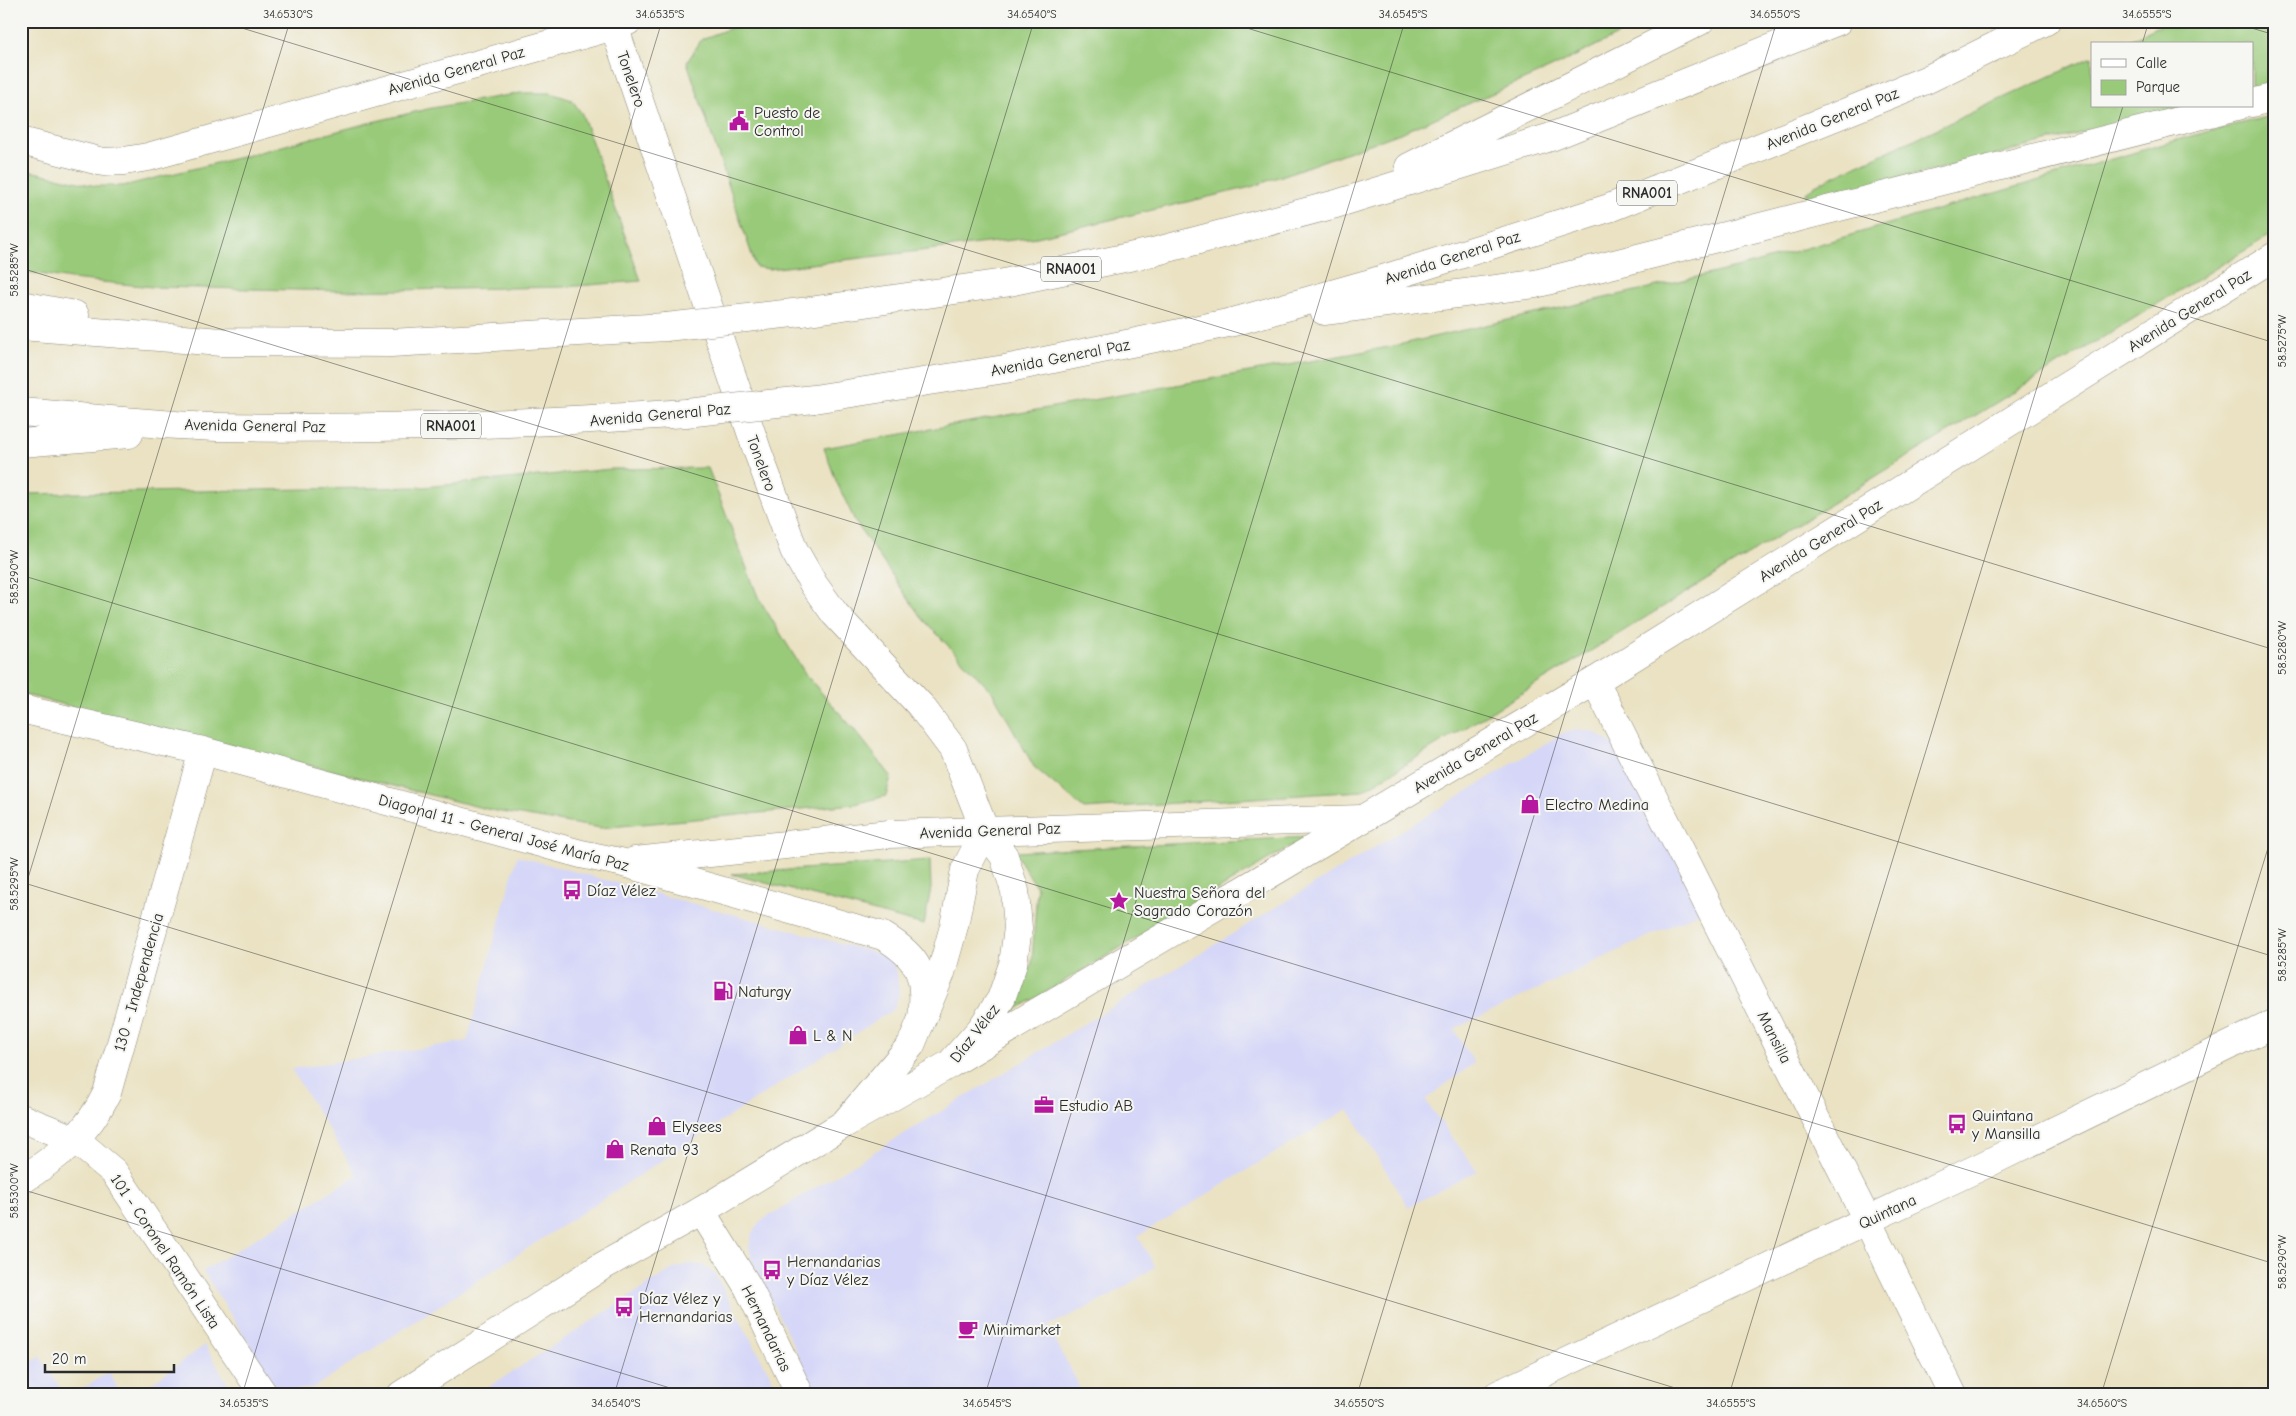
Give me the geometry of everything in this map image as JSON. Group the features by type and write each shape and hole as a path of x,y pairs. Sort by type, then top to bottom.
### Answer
{"main road":[{"path":"1336,204 1700,21"},
{"name":"RNA001","path":"21,326 221,342 391,343 666,327 802,312 1013,281 1153,252 1336,204 1552,137 1838,21"},
{"name":"Avenida General Paz","path":"21,412 215,427 387,427 536,424 686,413 814,399 1005,369 1233,322 1368,284 1609,208 1926,80 2046,21"},
{"name":"Avenida General Paz","path":"21,141 103,162 148,157 618,23"},
{"name":"Tonelero","path":"618,23 757,450 794,550 814,585 835,614 920,705 953,749 986,830"},
{"path":"2254,102 2275,97"},
{"path":"1233,322 1535,284 2230,108"},
{"name":"Avenida General Paz","path":"950,1064 1596,681 2275,256"},
{"path":"21,305 221,342"},
{"path":"21,443 215,427"},
{"name":"Mansilla","path":"1596,681 1867,1220 1952,1395"},
{"name":"Diagonal 11 - General José María Paz","path":"21,709 203,750 581,854 620,862 883,936 901,947 918,967 925,993 922,1023"},
{"name":"130 - Independencia","path":"21,1181 76,1140 96,1115 107,1093 203,750"},
{"name":"Avenida General Paz","path":"620,862 888,834 1362,819"},
{"path":"844,1124 911,1045 922,1023 954,926 965,870 986,830"},
{"name":"Díaz Vélez","path":"401,1395 601,1267 950,1064 981,1030 1001,999 1013,964 1018,928 1015,891 1004,856 986,830"},
{"name":"Quintana","path":"1497,1395 1867,1220 2275,1023"},
{"name":"101 - Coronel Ramón Lista","path":"21,1118 76,1140 114,1172 264,1395"},
{"name":"Hernandarias","path":"701,1210 748,1287 800,1395"}],"shaded area":[{"path":"1579,729 1596,733 1611,743 1704,910 1454,1029 1474,1063 1425,1100 1477,1171 1408,1207 1348,1109 1138,1236 1155,1267 1107,1298 1048,1326 1084,1395 818,1395 752,1262 749,1247 752,1234 759,1222 1561,734"},
{"path":"517,856 876,953 890,960 897,973 899,993 894,1009 313,1388 293,1390 275,1385 203,1271 357,1175 291,1069 467,1041"},
{"path":"688,1264 702,1265 715,1274 781,1395 476,1395 671,1270"},
{"path":"205,1345 234,1395 135,1395"},
{"path":"40,1357 65,1395 21,1395 21,1368"},
{"path":"109,1372 121,1395 72,1395"}],"green space":[{"path":"749,21 1646,21 1551,68 1403,132 1251,187 1037,237 769,269 756,267 687,62 702,39"},
{"path":"2169,21 2275,21 2275,84 2254,89 2254,42 2126,42"},
{"path":"2091,57 2091,108 2180,108 1816,200 1805,194 1815,185"},
{"path":"521,93 551,93 572,100 582,114 641,281 563,287 345,291 153,287 71,279 21,271 21,169 96,186 123,186 432,108"},
{"path":"2275,115 2275,232 1362,791 1084,809 1034,767 993,693 921,617 856,523 837,483 824,448 1389,347 1741,267 2191,136"},
{"path":"708,468 758,597 806,675 858,734 891,776 886,796 855,804 600,828 495,811 21,694 21,494 424,487 611,469"},
{"path":"1306,837 1012,1012 1032,963 1037,888 1015,852"},
{"path":"930,860 931,888 924,925 732,874"}],"place":[{"name":"Puesto de Control","path":"739,121"},
{"name":"Electro Medina","path":"1530,804"},
{"name":"Díaz Vélez","path":"572,890"},
{"name":"Nuestra Señora del Sagrado Corazón","path":"1119,901"},
{"name":"Naturgy","path":"723,991"},
{"name":"L & N","path":"798,1035"},
{"name":"Estudio AB","path":"1044,1105"},
{"name":"Quintana y Mansilla","path":"1957,1124"},
{"name":"Elysees","path":"657,1126"},
{"name":"Renata 93","path":"615,1149"},
{"name":"Hernandarias y Díaz Vélez","path":"772,1270"},
{"name":"Díaz Vélez y Hernandarias","path":"624,1307"},
{"name":"Minimarket","path":"968,1329"}]}
